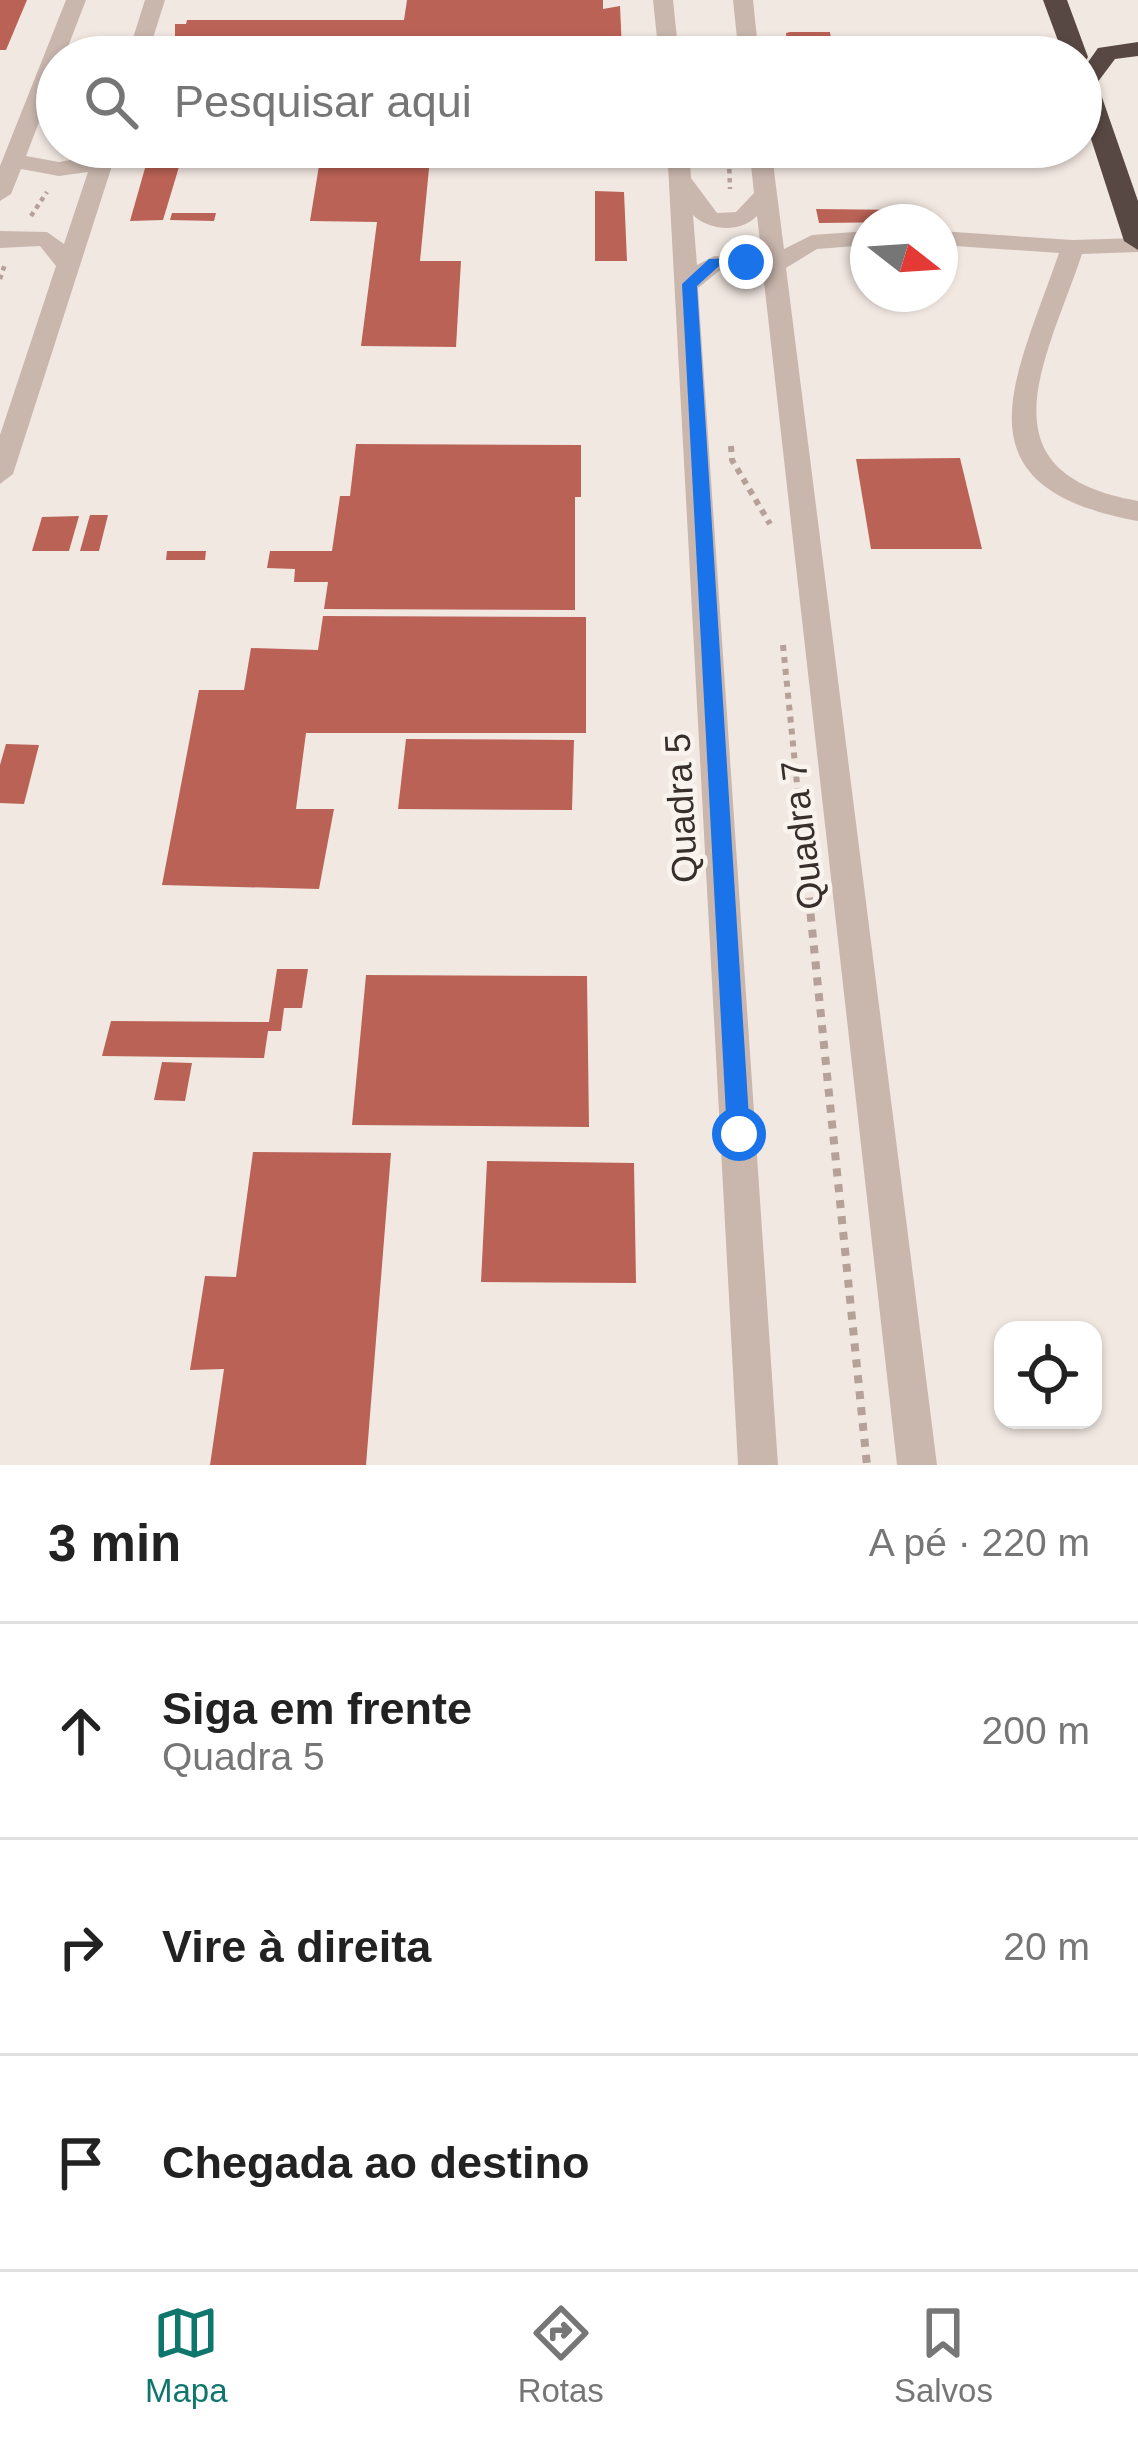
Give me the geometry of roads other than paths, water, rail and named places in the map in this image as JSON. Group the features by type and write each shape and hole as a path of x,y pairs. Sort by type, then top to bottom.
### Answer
{"highway":[{"path":"1055,0 1068,36"},
{"path":"1102,56 1138,49"},
{"path":"1102,134 1138,243"}],"street":[{"path":"62,36 76,0"},
{"path":"144,36 155,0"},
{"path":"663,0 667,36"},
{"path":"742,0 746,36"},
{"path":"0,194 36,105"},
{"path":"15,160 36,166"},
{"path":"41,168 84,168"},
{"path":"0,474 100,168"},
{"name":"Quadra 5","path":"679,168 758,1465"},
{"path":"681,168 692,201 711,220 742,219 765,195"},
{"name":"Quadra 7","path":"762,168 917,1465"},
{"path":"0,241 5,237 47,239 69,266"},
{"path":"689,284 714,263 772,266 812,242 850,239"},
{"path":"958,239 1073,248 1138,243"},
{"path":"1073,248 1026,384 1022,422 1037,467 1099,504 1138,511"}]}
